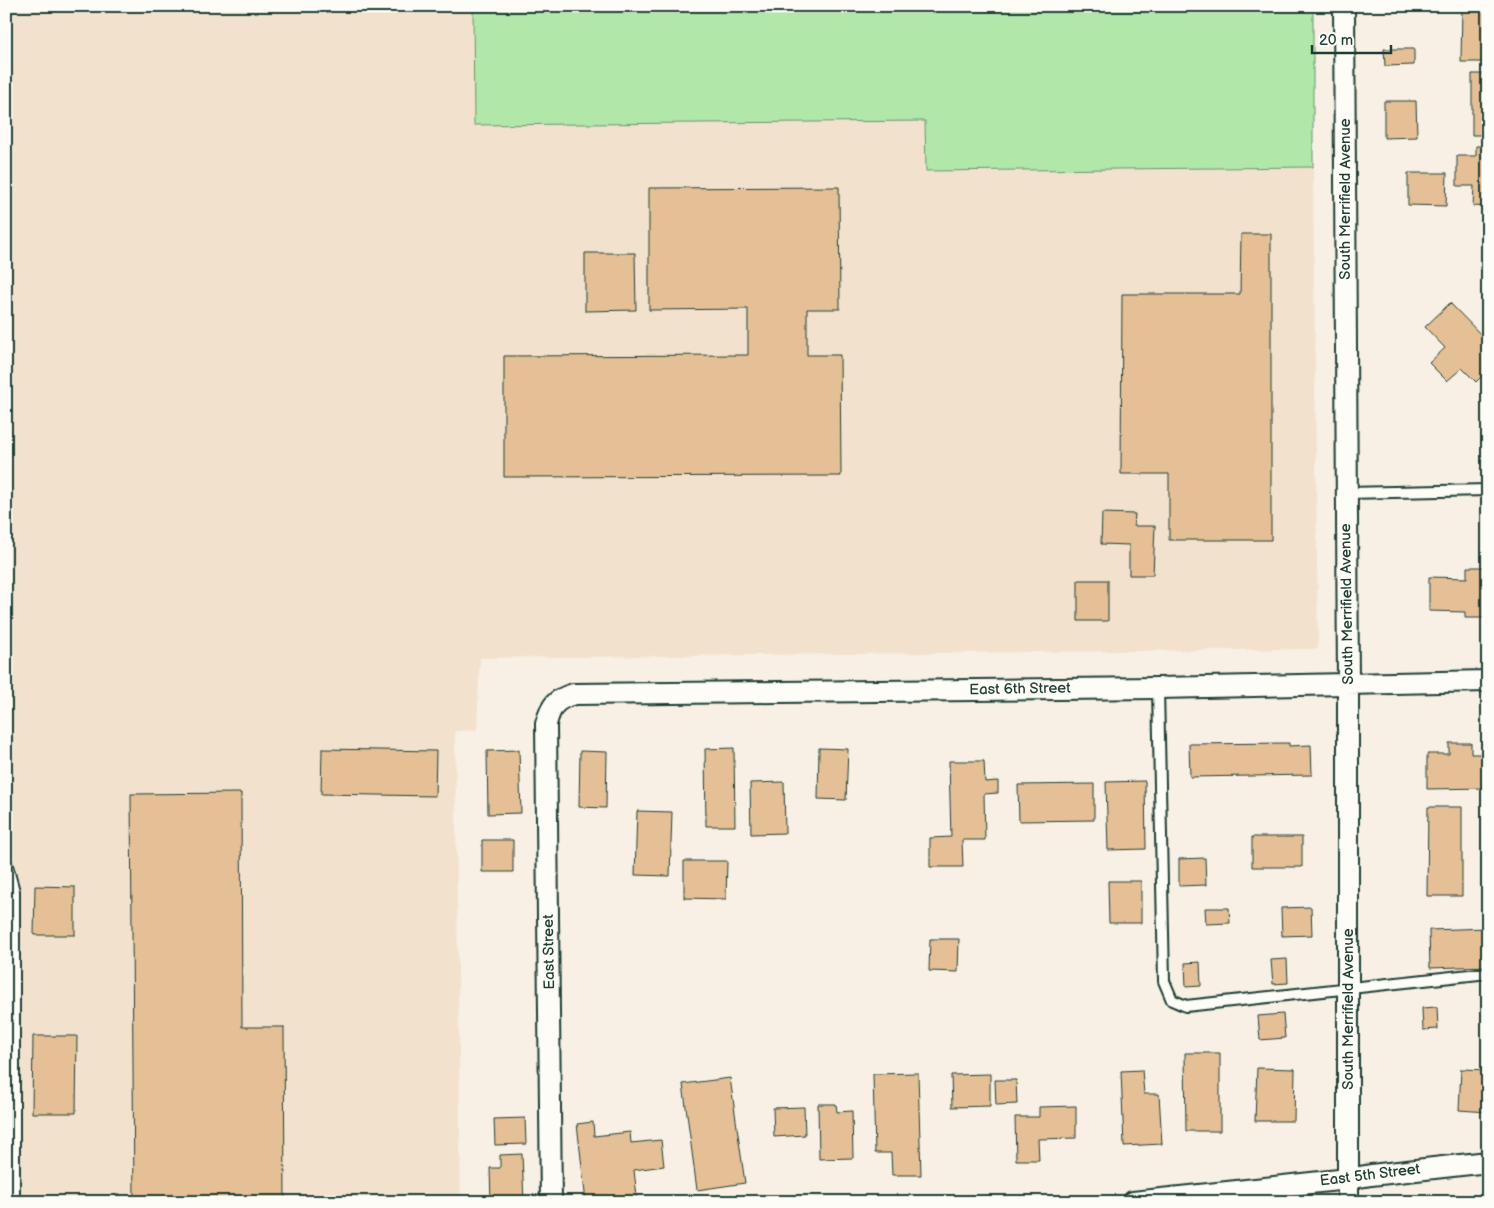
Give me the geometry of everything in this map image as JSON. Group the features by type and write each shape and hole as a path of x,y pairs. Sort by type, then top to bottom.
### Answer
{"street":[{"name":"South Merrifield Avenue","path":"1344,6 1348,684 1348,1202"},
{"name":"East 6th Street","path":"555,703 563,697 574,694 1158,688 1488,681"},
{"name":"East Street","path":"551,1202 546,724 549,713 555,703"},
{"name":"East 5th Street","path":"1133,1202 1488,1162"}],"lane":[{"path":"1346,492 1488,490"},
{"path":"1158,688 1164,981 1172,1000 1186,1006 1488,973"},
{"path":"6,862 14,892 14,1202"}],"shaded area":[{"path":"6,6 473,6 474,125 925,121 926,171 1313,167 1318,649 480,658 477,730 455,731 461,1202 6,1202"}],"green space":[{"path":"473,6 1313,6 1313,167 926,171 925,121 474,125"}],"building":[{"path":"1462,6 1488,6 1488,62 1461,62"},
{"path":"1384,49 1414,49 1414,65 1385,66"},
{"path":"1472,74 1488,74 1488,135 1472,135"},
{"path":"1384,101 1416,101 1417,137 1384,138"},
{"path":"1476,146 1488,146 1488,207 1473,206 1474,186 1457,186 1457,156 1476,156"},
{"path":"1408,173 1447,173 1446,206 1408,205"},
{"path":"839,187 840,309 807,309 807,355 840,355 841,476 504,477 504,356 748,355 748,309 649,310 649,188"},
{"path":"1241,234 1271,234 1271,540 1169,540 1169,474 1121,474 1122,294 1240,294"},
{"path":"585,253 635,253 636,310 585,311"},
{"path":"1450,303 1488,342 1488,370 1476,382 1462,368 1447,381 1429,363 1445,348 1425,327"},
{"path":"1102,513 1135,514 1134,526 1155,526 1153,575 1129,575 1129,545 1101,544"},
{"path":"1467,567 1488,567 1488,618 1465,618 1465,612 1429,611 1429,577 1467,578"},
{"path":"1078,580 1108,580 1108,621 1078,621"},
{"path":"1289,743 1289,746 1311,745 1312,775 1190,777 1189,744"},
{"path":"1449,743 1471,743 1471,754 1488,754 1488,788 1427,789 1427,754 1449,754"},
{"path":"734,748 735,826 706,826 705,749"},
{"path":"819,748 848,749 846,800 818,799"},
{"path":"322,749 436,751 435,796 321,794"},
{"path":"519,750 521,813 488,814 487,751"},
{"path":"580,751 607,752 606,808 579,807"},
{"path":"949,761 984,761 985,782 998,781 998,793 984,794 985,840 962,840 963,867 930,867 930,838 951,837"},
{"path":"1145,781 1146,849 1108,850 1106,782"},
{"path":"784,782 785,833 751,834 750,783"},
{"path":"1094,784 1094,820 1019,821 1018,785"},
{"path":"241,793 242,1027 284,1027 285,1202 134,1202 131,794"},
{"path":"1428,807 1462,807 1462,896 1427,896"},
{"path":"637,811 672,812 670,876 635,875"},
{"path":"1252,837 1302,837 1302,867 1252,867"},
{"path":"482,840 513,840 513,872 482,872"},
{"path":"1205,858 1206,885 1179,886 1179,859"},
{"path":"684,861 727,861 726,899 684,898"},
{"path":"1108,881 1141,881 1141,923 1109,923"},
{"path":"35,886 75,887 75,935 34,935"},
{"path":"1311,907 1312,935 1282,936 1281,908"},
{"path":"1205,908 1229,908 1230,923 1206,924"},
{"path":"1488,928 1488,966 1430,968 1429,930"},
{"path":"930,939 959,939 958,972 929,971"},
{"path":"1287,959 1288,983 1273,984 1271,960"},
{"path":"1200,962 1201,986 1186,987 1185,963"},
{"path":"1437,1007 1438,1029 1423,1030 1422,1008"},
{"path":"1283,1014 1285,1038 1260,1040 1258,1016"},
{"path":"33,1036 77,1036 76,1113 32,1113"},
{"path":"1185,1053 1220,1053 1220,1131 1186,1131"},
{"path":"1257,1068 1295,1069 1294,1121 1255,1121"},
{"path":"1461,1069 1488,1070 1488,1112 1459,1110"},
{"path":"1142,1070 1144,1094 1159,1094 1162,1144 1124,1146 1121,1071"},
{"path":"918,1073 921,1175 892,1175 891,1153 875,1153 873,1074"},
{"path":"990,1074 990,1106 952,1107 951,1075"},
{"path":"730,1078 745,1183 697,1190 683,1084"},
{"path":"995,1080 1016,1080 1017,1104 996,1105"},
{"path":"818,1104 836,1104 837,1112 852,1111 853,1158 819,1159"},
{"path":"1076,1106 1076,1138 1038,1139 1039,1160 1016,1160 1015,1117 1039,1117 1039,1107"},
{"path":"804,1107 805,1135 774,1137 773,1108"},
{"path":"525,1118 526,1144 495,1145 494,1119"},
{"path":"593,1122 594,1136 630,1132 631,1143 661,1140 664,1166 634,1170 637,1197 586,1202 577,1124"},
{"path":"522,1154 524,1202 491,1202 490,1168 500,1168 500,1155"}]}
